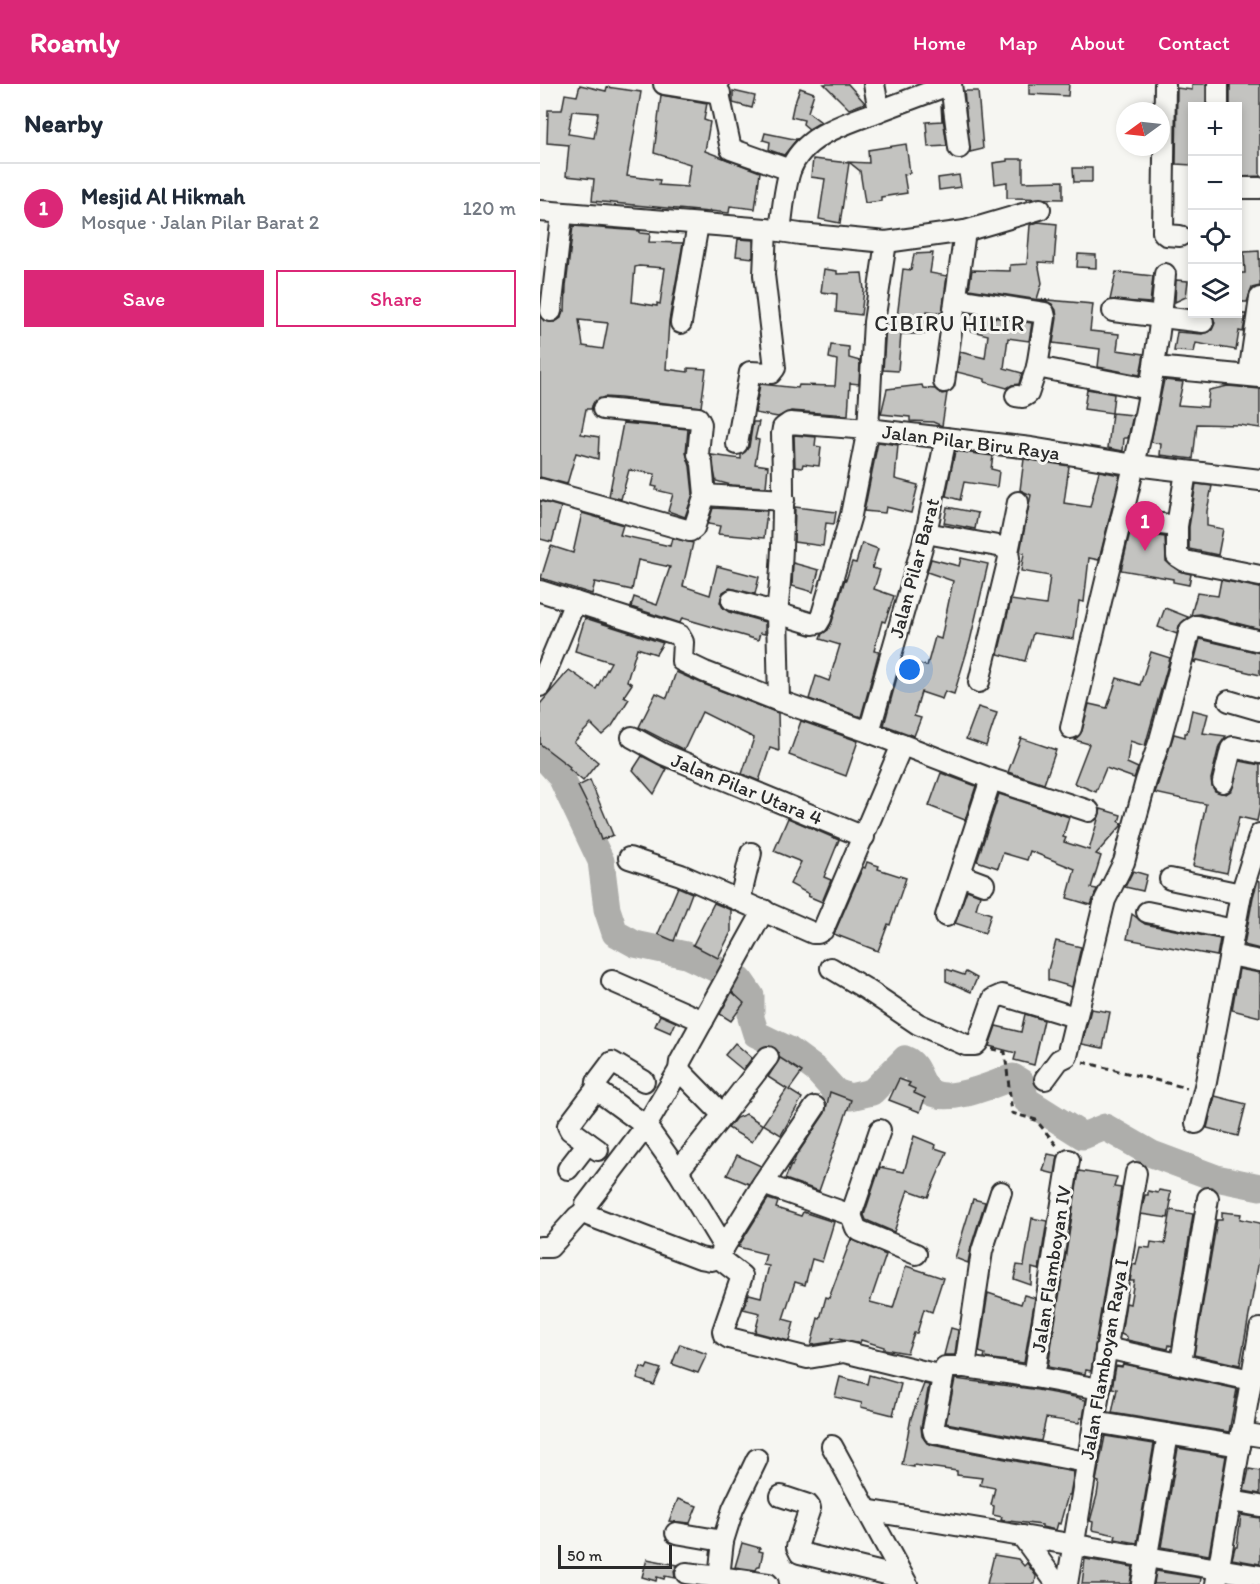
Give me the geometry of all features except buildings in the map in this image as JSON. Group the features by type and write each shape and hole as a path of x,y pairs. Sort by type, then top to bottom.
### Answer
{"street":[{"path":"664,84 718,89 731,148 735,152 790,170"},
{"path":"874,84 879,111"},
{"path":"737,444 750,372 771,373 775,368 764,275 773,230 790,170 805,147 812,140 879,111 951,84 959,148"},
{"path":"1166,84 1163,232 1166,235 1180,236"},
{"path":"1218,84 1218,102"},
{"path":"540,211 773,230 886,242 965,231 1040,209"},
{"path":"551,311 562,214"},
{"path":"681,323 698,224"},
{"path":"944,382 965,231"},
{"name":"Jalan Pilar Biru Raya","path":"886,242 874,322 868,429 1031,448 1135,465 1260,480"},
{"path":"1071,728 1135,465 1155,367 1165,274"},
{"path":"1155,367 1254,376 1260,297"},
{"path":"956,299 1044,313 1037,367 1028,394 1023,397 1016,396"},
{"path":"1113,311 1203,322"},
{"path":"1037,367 1149,390"},
{"path":"540,489 690,531 694,528 705,495 702,463 698,454 701,424 698,418 603,409"},
{"path":"732,600 777,613 813,624 818,623 851,514 868,429 790,423 786,425 782,434 784,500 780,596 777,613 779,701"},
{"name":"Jalan Pilar Barat","path":"869,732 926,533 946,438"},
{"path":"1186,472 1177,526 1175,553 1179,559 1260,576"},
{"path":"705,495 784,500"},
{"path":"979,682 1009,558 1008,552 1018,502"},
{"path":"1121,519 1177,526"},
{"path":"926,533 1003,547 1008,552"},
{"path":"540,591 679,635 683,642 681,658 684,663 779,701 869,732 991,779 1089,811"},
{"path":"540,686 575,602"},
{"path":"1045,1079 1059,1060 1067,1056 1105,900 1124,862 1190,630 1197,626 1260,641"},
{"path":"1229,701 1260,710"},
{"name":"Jalan Pilar Utara 4","path":"632,737 663,754 864,837"},
{"path":"629,858 681,875 813,933 818,933 823,930 902,745"},
{"path":"1223,782 1233,747 1260,753"},
{"path":"946,916 991,779"},
{"path":"1196,1123 1241,894 1257,854 1260,834"},
{"path":"740,900 751,853"},
{"path":"960,875 984,884"},
{"path":"1170,879 1241,894"},
{"path":"540,1247 550,1247 584,1212 586,1205 646,1126 679,1070 680,1062 764,910"},
{"path":"1147,912 1234,930"},
{"path":"1230,955 1260,961"},
{"path":"831,968 918,1024 966,1045 975,1046 980,1039 993,999 1002,995 1075,1017"},
{"path":"612,981 703,1021"},
{"path":"678,1171 768,1058"},
{"path":"568,1170 593,1147 568,1126 596,1091 597,1082 612,1062 644,1081"},
{"path":"679,1070 723,1115"},
{"path":"596,1091 600,1091 646,1126 678,1171 722,1252 742,1276 723,1331 724,1335 808,1358 844,1352 942,1376"},
{"path":"584,1212 700,1258 711,1260 722,1252 763,1184 815,1107"},
{"path":"879,1130 851,1215 856,1228 860,1231 916,1254"},
{"name":"Jalan Flamboyan IV","path":"1034,1377 1069,1160"},
{"name":"Jalan Flamboyan Raya I","path":"1066,1584 1136,1173"},
{"path":"763,1184 851,1215"},
{"path":"965,1368 982,1251 1001,1192"},
{"path":"1181,1363 1208,1198"},
{"path":"1217,1576 1231,1501 1247,1438 1260,1329"},
{"path":"1107,1348 1181,1363 1255,1372"},
{"path":"1086,1462 934,1433 942,1376 945,1367 965,1368 1100,1389"},
{"path":"1094,1422 1168,1434 1247,1438"},
{"path":"1142,1584 1168,1434"},
{"path":"832,1446 905,1581"},
{"path":"719,1576 723,1541 733,1509 756,1459"},
{"path":"781,1496 810,1508 797,1546 797,1550 803,1555 905,1581"},
{"path":"1231,1501 1260,1506"},
{"path":"866,1510 1147,1557 1217,1576 1260,1576"},
{"path":"676,1533 723,1541"},
{"path":"1022,1536 1057,1584"},
{"path":"686,1573 768,1584"}],"path":[{"path":"975,1046 1005,1052 1012,1113 1036,1120 1069,1160"},
{"path":"1067,1056 1070,1059 1203,1092"}],"waterway":[{"path":"540,753 560,775 601,861 607,909 615,933 635,944 686,955 740,980 751,996 751,1018 756,1034 789,1050 816,1070 836,1092 850,1097 872,1092 905,1059 913,1064 927,1089 945,1096 982,1089 1013,1077 1021,1082 1026,1100 1083,1136 1105,1127 1152,1154 1216,1178 1260,1187"}],"place":[{"name":"Mesjid Al Hikmah","path":"1145,551"}],"district":[{"name":"CIBIRU HILIR","path":"950,323"}]}
